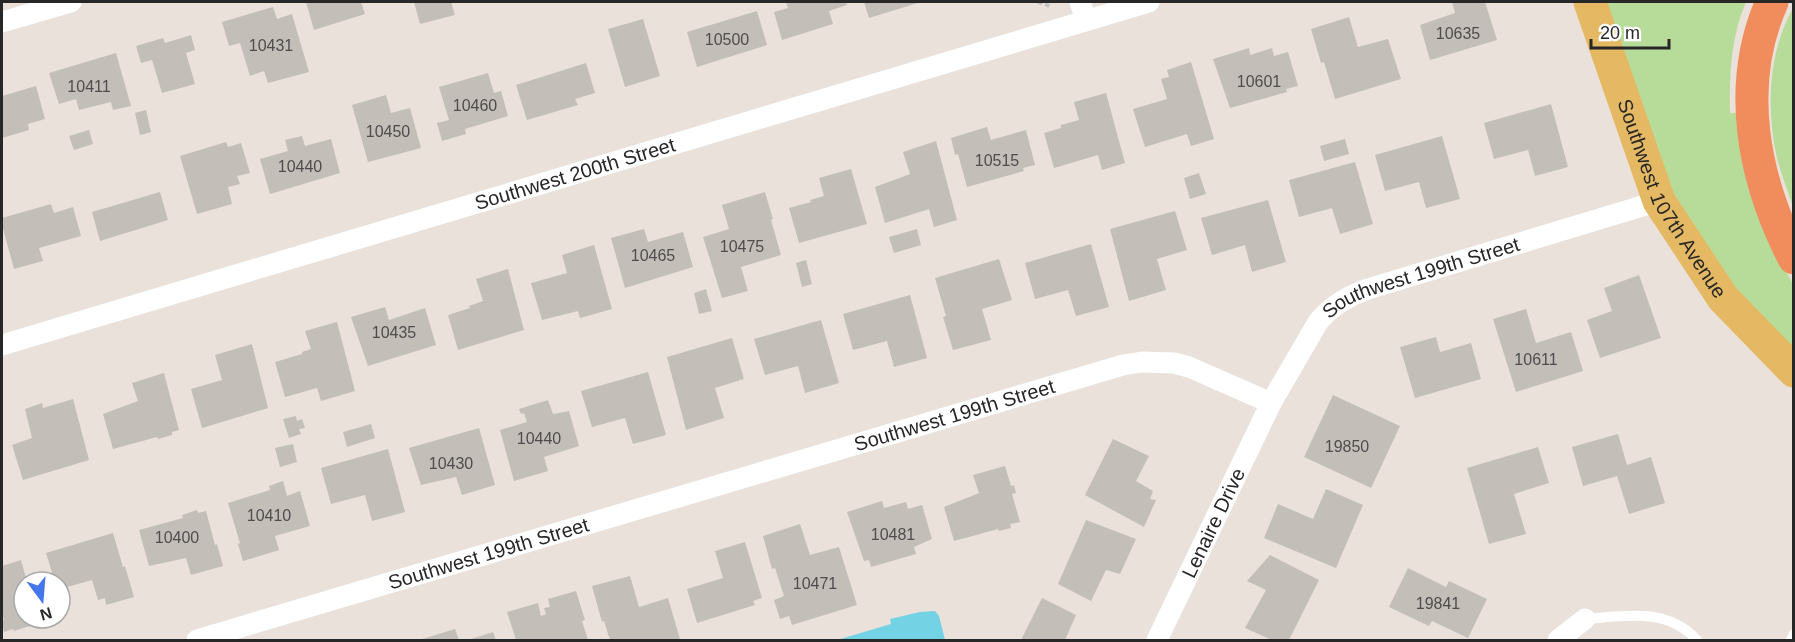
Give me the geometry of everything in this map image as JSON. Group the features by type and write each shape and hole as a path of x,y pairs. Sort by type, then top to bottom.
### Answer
{"highway":[{"path":"1772,2 1759,38 1751,86 1752,114 1759,164 1773,214 1794,258"}],"main road":[{"name":"Southwest 107th Avenue","path":"1590,2 1659,201 1724,298 1794,371"}],"street":[{"path":"2,22 71,2"},
{"name":"Southwest 200th Street","path":"2,345 1083,11 1149,2"},
{"name":"Southwest 199th Street","path":"197,640 1123,364 1174,363 1189,367 1271,403 1318,322 1336,304 1352,295 1659,201"},
{"name":"Lenaire Drive","path":"1157,640 1271,403"},
{"path":"1558,640 1585,619"}],"lane":[{"path":"1585,619 1639,615 1665,619 1672,621 1697,640"},
{"path":"1791,640 1794,634"}],"path":[{"path":"1038,2 1050,6"}],"green space":[{"path":"1604,2 1746,2 1737,28 1732,56 1730,113 1743,113 1777,255 1793,284 1793,351 1728,278 1696,233 1660,170"},
{"path":"1793,8 1793,207 1777,158 1771,120 1771,101 1778,44"}],"water":[{"path":"935,611 939,616 945,640 837,640 891,624 890,619"}],"building":[{"path":"306,2 361,2 365,14 314,30"},
{"path":"414,2 451,2 455,15 420,24"},
{"path":"786,2 846,2 847,5 829,11 833,24 782,40 774,12 788,8"},
{"path":"864,2 921,2 869,18"},
{"path":"1452,2 1485,2 1497,40 1430,60 1420,25 1455,13"},
{"path":"273,7 277,19 292,14 309,72 268,83 264,71 250,76 240,43 229,46 222,22"},
{"path":"757,11 767,45 697,67 687,32"},
{"path":"1349,17 1358,47 1388,39 1401,79 1335,99 1311,29"},
{"path":"643,19 660,76 625,87 608,29"},
{"path":"191,35 195,50 186,53 195,84 162,93 152,60 141,63 136,46 163,38 165,43"},
{"path":"1249,48 1250,55 1272,48 1274,56 1288,52 1298,86 1286,89 1287,92 1230,108 1213,59"},
{"path":"116,53 131,106 113,110 111,102 79,110 76,99 59,104 49,73"},
{"path":"1191,62 1214,139 1191,146 1187,134 1145,147 1133,109 1167,99 1161,79 1169,77 1167,70"},
{"path":"586,63 595,93 575,99 578,105 527,120 516,85"},
{"path":"488,73 494,93 501,91 508,116 465,129 466,134 442,141 437,123 449,120 439,87"},
{"path":"36,86 45,119 28,124 29,130 2,138 2,96"},
{"path":"1106,93 1125,163 1102,170 1098,155 1054,168 1044,133 1079,120 1074,102"},
{"path":"386,95 391,113 410,108 421,148 368,162 352,105"},
{"path":"1551,104 1568,167 1535,176 1528,150 1494,159 1484,123"},
{"path":"146,110 151,132 140,135 135,113"},
{"path":"987,127 991,140 1026,130 1035,165 1023,168 1024,171 967,187 951,138"},
{"path":"89,130 93,144 74,150 69,136"},
{"path":"302,136 305,146 331,139 340,173 270,194 260,159 288,151 285,140"},
{"path":"1442,136 1460,199 1426,208 1419,182 1385,191 1375,155"},
{"path":"1345,139 1349,154 1324,161 1320,146"},
{"path":"936,141 957,220 934,227 929,209 885,223 875,187 910,174 903,152"},
{"path":"226,142 228,147 241,143 250,173 237,176 240,184 228,187 232,204 197,214 180,156"},
{"path":"1355,162 1373,224 1340,234 1332,208 1299,217 1289,180"},
{"path":"851,169 867,224 799,243 789,208 824,196 819,178"},
{"path":"1199,173 1206,194 1190,199 1184,178"},
{"path":"160,192 168,220 100,241 92,212"},
{"path":"765,192 781,255 741,267 748,291 722,298 703,237 729,229 722,205"},
{"path":"1268,200 1286,262 1252,272 1245,245 1212,255 1201,218"},
{"path":"51,204 54,213 73,207 81,236 39,248 43,261 14,269 2,218"},
{"path":"1175,211 1187,250 1157,259 1166,290 1129,301 1110,229"},
{"path":"644,229 648,242 683,232 693,267 625,288 611,238"},
{"path":"917,229 921,245 894,253 889,237"},
{"path":"1091,244 1109,307 1076,316 1068,290 1035,299 1025,263"},
{"path":"594,245 612,309 580,318 578,311 542,320 531,283 567,273 562,255"},
{"path":"999,259 1012,300 982,309 991,340 953,350 935,278"},
{"path":"806,260 812,284 802,287 796,263"},
{"path":"508,269 524,330 458,350 448,315 483,301 476,279"},
{"path":"1639,275 1661,338 1600,358 1587,320 1612,311 1604,288"},
{"path":"706,289 712,311 699,314 694,293"},
{"path":"910,295 927,358 894,367 887,341 853,350 843,314"},
{"path":"385,307 389,320 425,308 436,345 368,366 351,317"},
{"path":"1526,309 1536,343 1571,332 1583,371 1516,392 1493,319"},
{"path":"821,320 839,383 805,393 798,366 765,375 754,339"},
{"path":"337,322 355,391 321,401 317,388 285,397 275,362 311,349 305,331"},
{"path":"1436,337 1440,352 1471,343 1481,379 1415,398 1400,347"},
{"path":"732,338 744,379 715,388 724,418 686,430 667,357"},
{"path":"252,344 268,408 202,428 191,389 222,380 215,355"},
{"path":"648,372 666,435 633,444 625,418 592,427 581,391"},
{"path":"164,373 179,430 172,432 172,435 113,449 103,414 138,401 132,383"},
{"path":"1333,395 1400,426 1371,488 1304,457"},
{"path":"73,399 89,460 23,480 12,445 32,438 25,409 42,403 43,408"},
{"path":"548,400 553,414 569,411 579,446 544,457 548,471 514,481 500,430 527,422 524,413 521,414 519,409"},
{"path":"296,416 297,421 302,419 305,428 299,429 301,434 289,438 283,419"},
{"path":"371,424 375,438 347,447 343,432"},
{"path":"479,428 495,485 462,495 456,477 421,485 409,448"},
{"path":"1618,434 1627,465 1651,457 1665,503 1629,514 1617,476 1583,486 1572,447"},
{"path":"1113,439 1149,456 1136,481 1153,491 1150,499 1156,500 1144,527 1085,495"},
{"path":"293,444 297,462 280,467 275,448"},
{"path":"1538,447 1549,483 1514,494 1526,534 1489,544 1467,468"},
{"path":"388,449 405,512 372,521 365,495 331,504 321,468"},
{"path":"1005,466 1011,486 1014,485 1016,493 1012,494 1020,522 1010,524 1011,528 999,531 998,529 954,541 944,507 979,493 973,475"},
{"path":"283,481 287,496 300,491 310,526 275,536 279,550 243,561 228,503 270,490 269,486"},
{"path":"1326,489 1363,505 1336,568 1264,538 1278,504 1313,519"},
{"path":"882,501 884,508 906,502 908,509 922,505 932,539 914,547 916,554 871,567 869,560 864,561 847,512"},
{"path":"197,510 198,513 206,511 223,566 191,575 186,558 149,566 139,530 183,518 182,515"},
{"path":"1086,520 1136,539 1120,574 1106,570 1091,601 1058,584"},
{"path":"800,524 810,555 839,547 857,605 792,625 789,616 780,619 774,600 784,596 775,568 772,569 763,536"},
{"path":"113,533 134,597 106,605 105,598 98,600 92,580 72,586 72,570 51,570 46,553"},
{"path":"745,542 762,598 753,601 755,605 697,623 687,589 723,578 715,551"},
{"path":"1270,555 1319,580 1289,640 1272,640 1245,628 1266,590 1247,581"},
{"path":"21,560 24,570 12,570 12,629 4,632 2,624 4,620 2,566"},
{"path":"1408,568 1446,587 1449,581 1487,599 1468,638 1432,621 1429,626 1389,607"},
{"path":"630,576 639,607 668,598 680,639 610,640 604,621 602,622 592,586"},
{"path":"576,591 585,620 582,621 588,640 516,640 507,612 538,603 541,616 546,614 544,608 550,607 548,599"},
{"path":"1042,598 1076,615 1065,640 1021,640"},
{"path":"455,629 459,640 419,640"},
{"path":"493,632 496,640 468,640"}]}
